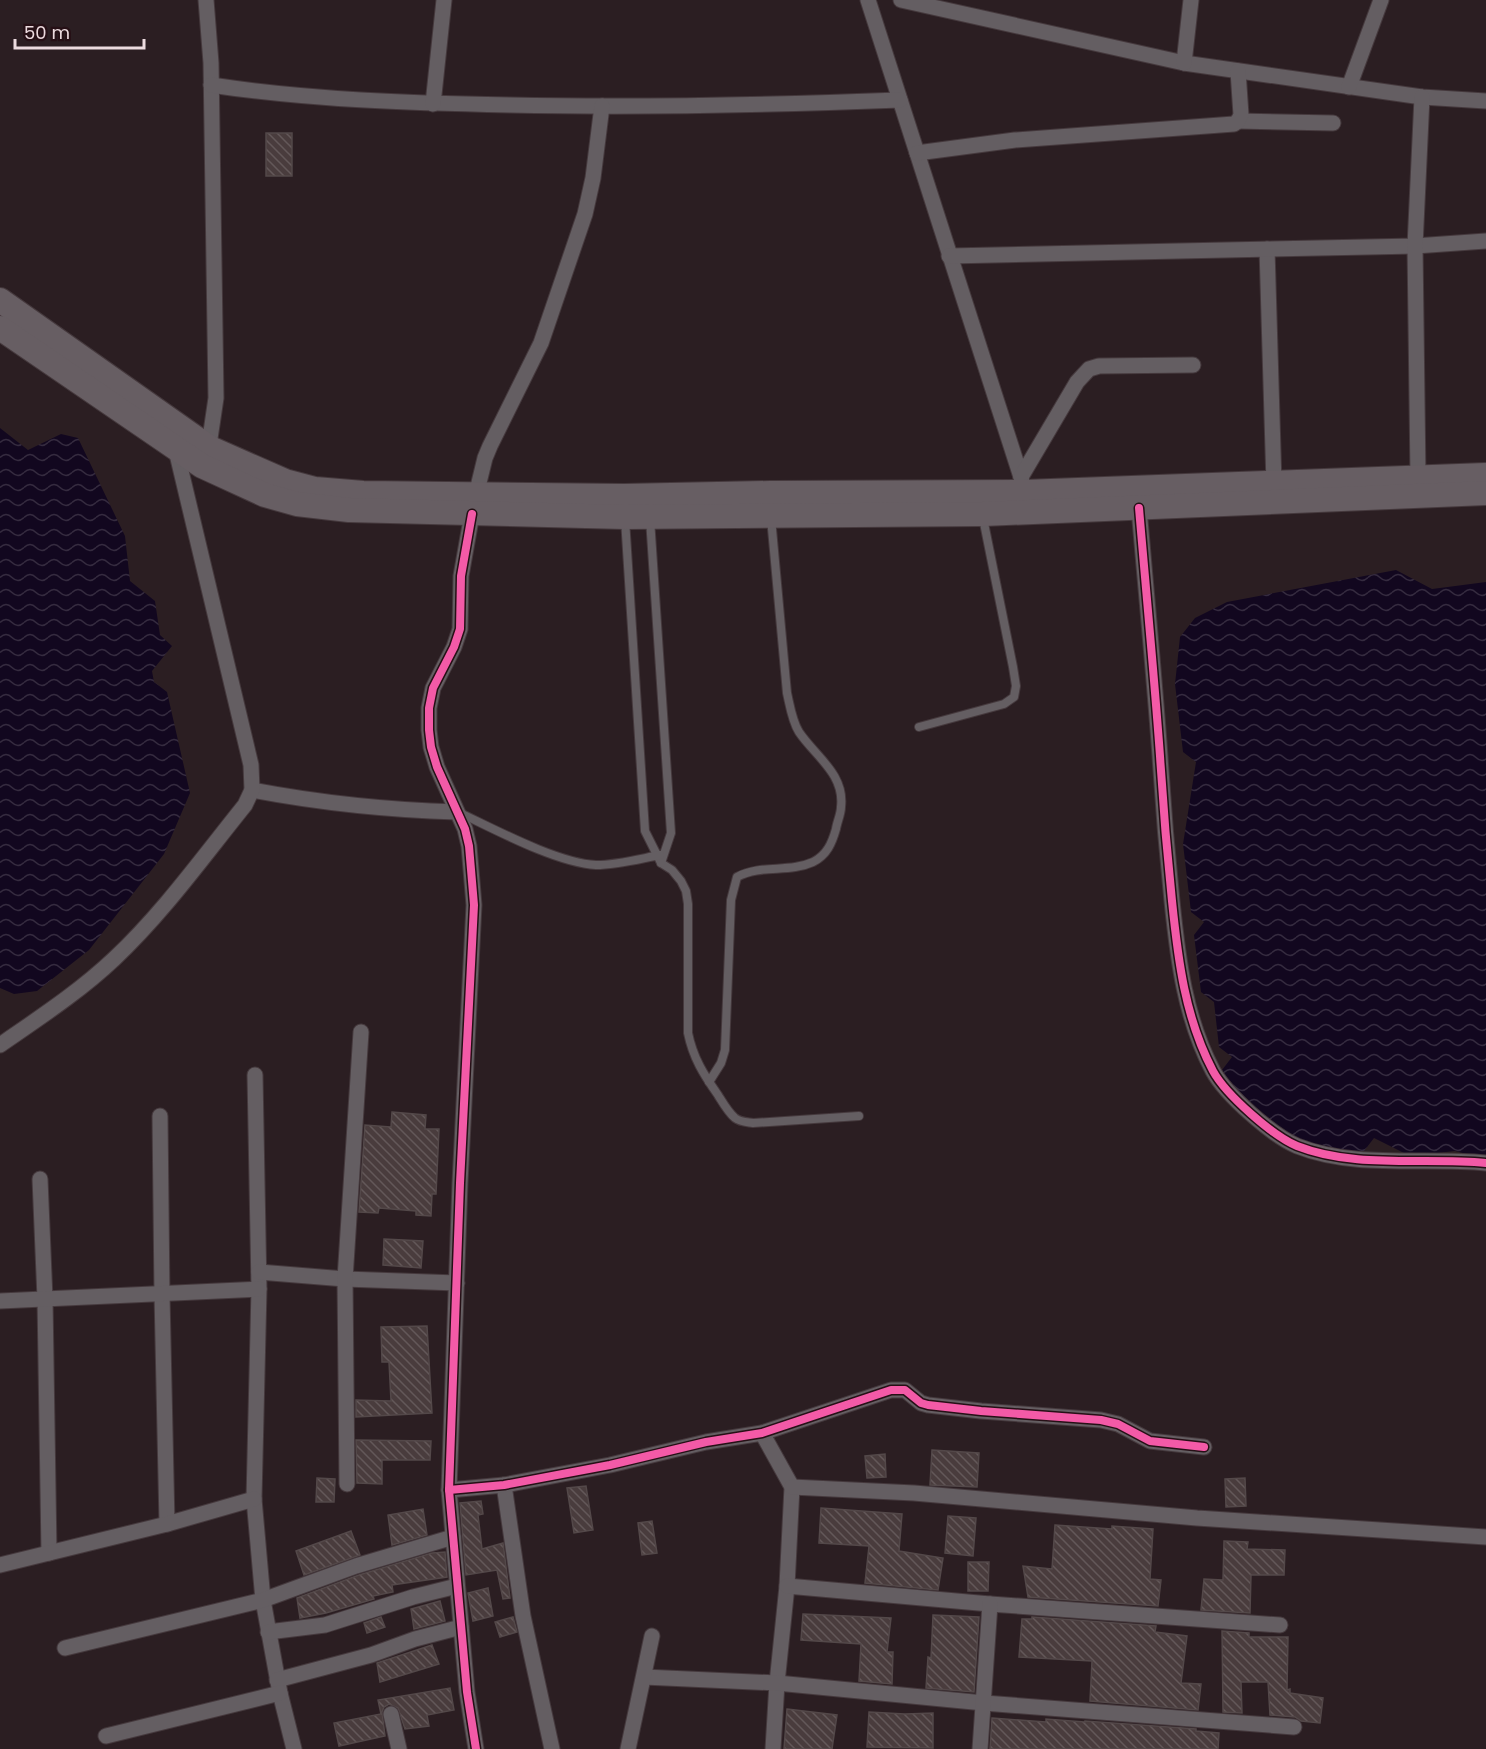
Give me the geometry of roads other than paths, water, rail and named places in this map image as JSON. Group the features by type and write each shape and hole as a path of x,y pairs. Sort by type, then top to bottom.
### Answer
{"main road":[{"path":"0,300 180,440"},
{"path":"0,328 265,495 297,504 349,510 474,505 770,504 1486,475"},
{"path":"770,504 983,514 1024,494 1139,508 1486,493"}],"street":[{"path":"206,0 211,85 216,398 206,457"},
{"path":"433,104 444,0"},
{"path":"868,0 1024,494"},
{"path":"901,0 1184,63 1422,97 1486,101"},
{"path":"1184,63 1191,0"},
{"path":"1349,87 1382,0"},
{"path":"1238,71 1241,109 1238,121"},
{"path":"211,85 254,91 433,104 602,106 900,100"},
{"path":"1418,477 1415,246 1422,97"},
{"path":"476,1749 467,1692 449,1490 460,1183 474,905 470,846 431,747 429,708 433,688 454,647 459,629 461,576 485,458 544,335 585,214 593,178 602,106"},
{"path":"917,153 1015,140 1228,125 1238,121 1334,123"},
{"path":"949,256 1415,246 1486,241"},
{"path":"1267,249 1274,484"},
{"path":"1024,494 1077,382 1089,369 1099,366 1193,365"},
{"path":"0,1045 72,994 114,959 154,918 245,805 252,790 251,765 180,440"},
{"path":"1139,508 1162,811 1178,961 1190,1015 1214,1073 1256,1120 1296,1146 1347,1158 1396,1161 1456,1160 1486,1163"},
{"path":"252,790 299,799 457,812"},
{"path":"347,1484 345,1279 361,1032"},
{"path":"255,1075 260,1289 254,1498 262,1600 294,1749"},
{"path":"160,1116 167,1524"},
{"path":"40,1179 45,1299 49,1553"},
{"path":"259,1272 345,1279 457,1283"},
{"path":"0,1301 260,1289"},
{"path":"449,1490 504,1485 610,1465 706,1442 762,1433 870,1395 891,1390 905,1390 921,1403 981,1411 1101,1420 1118,1424 1150,1441 1204,1447"},
{"path":"762,1433 792,1487 787,1586 773,1749"},
{"path":"504,1485 523,1616 552,1749"},
{"path":"792,1487 914,1493 1197,1518 1486,1537"},
{"path":"0,1565 167,1524 254,1498"},
{"path":"65,1648 262,1600 356,1566 453,1537"},
{"path":"268,1632 325,1625 413,1597 457,1586"},
{"path":"787,1586 990,1604 1280,1625"},
{"path":"980,1749 990,1604"},
{"path":"106,1736 279,1687 415,1639 461,1627"},
{"path":"628,1749 652,1636"},
{"path":"644,1677 777,1683 984,1703 1294,1727"},
{"path":"391,1714 399,1749"}],"lane":[{"path":"709,1082 721,1063 725,1050 731,900 737,877 745,872 759,869 802,866 824,855 833,841 842,806 840,789 832,772 800,733 791,711 787,693 770,504"},
{"path":"625,506 645,831 661,858 686,891 688,904 688,1033 691,1048 698,1065 728,1110 743,1122 859,1116"},
{"path":"649,506 671,833 661,858"},
{"path":"919,728 1004,704 1014,697 1016,686 1013,667 983,514"},
{"path":"457,812 568,860 595,865 661,858"}],"water":[{"path":"0,428 28,450 61,434 78,438 125,536 130,581 155,601 160,635 172,646 152,671 154,682 167,692 190,793 164,854 89,950 37,991 14,994 0,988"},
{"path":"1396,570 1432,589 1486,582 1486,1159 1455,1151 1410,1156 1374,1138 1364,1151 1330,1155 1282,1138 1238,1103 1222,1070 1232,1057 1219,1047 1214,1002 1201,992 1194,935 1204,922 1191,912 1183,844 1196,762 1183,752 1175,684 1180,637 1195,618 1227,602"}]}
